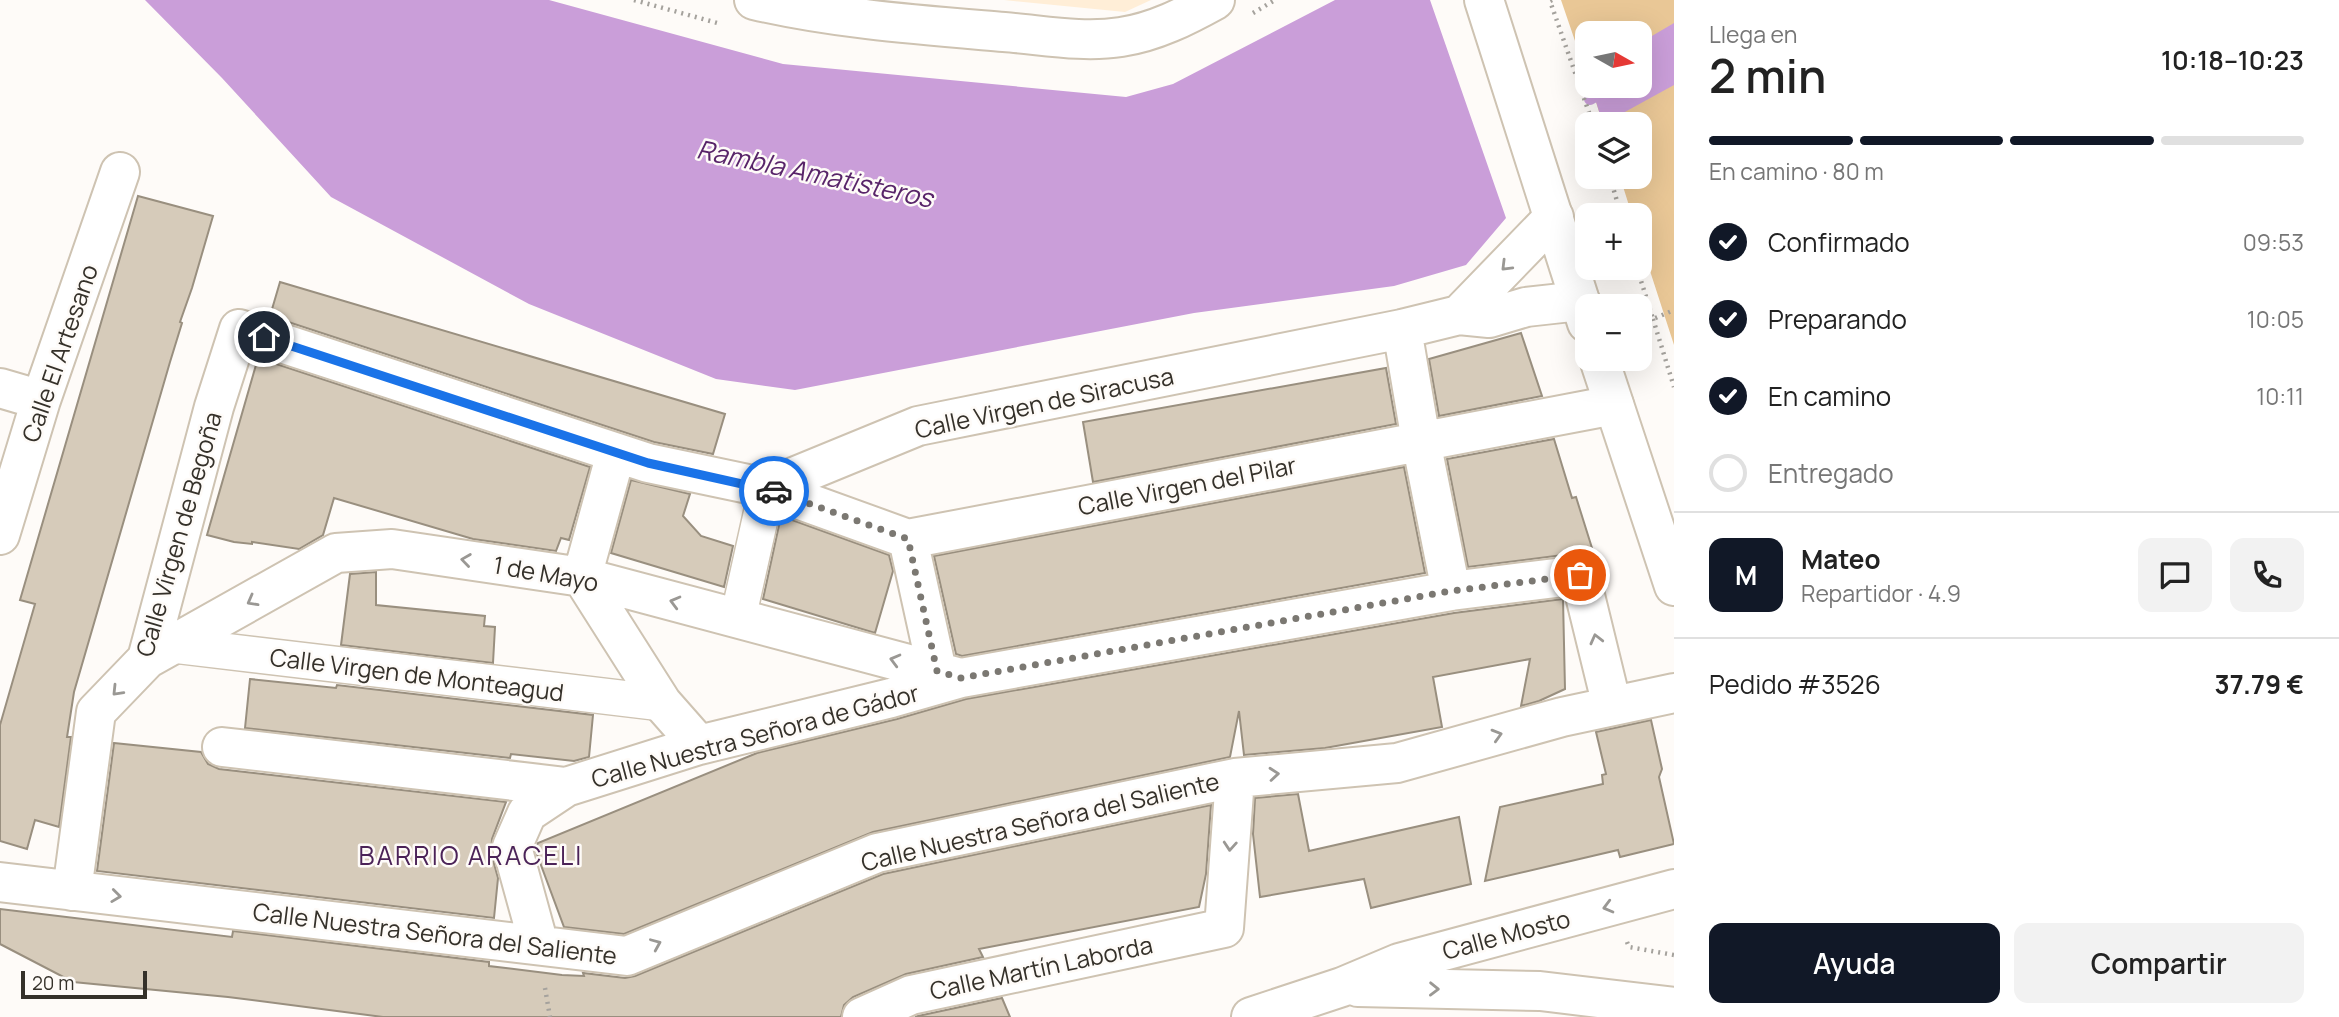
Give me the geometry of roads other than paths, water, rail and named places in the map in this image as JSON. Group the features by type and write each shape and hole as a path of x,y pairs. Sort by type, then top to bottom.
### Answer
{"street":[{"path":"754,0 810,11 1099,39 1123,37 1155,28 1182,18 1216,0"},
{"path":"1484,0 1578,294"},
{"name":"Calle El Artesano","path":"0,535 41,400 120,172"},
{"path":"1459,315 1554,217"},
{"name":"Calle Virgen de Siracusa","path":"767,488 918,426 1402,329 1459,315 1489,318 1526,307 1575,311"},
{"name":"Calle Virgen de Begoña","path":"72,891 96,712 160,652 214,407 239,329 616,453"},
{"path":"1402,329 1451,591"},
{"path":"1603,371 1672,575"},
{"path":"0,388 41,400"},
{"name":"Calle Virgen del Pilar","path":"908,539 1614,405"},
{"path":"699,745 662,703 582,577 616,453 648,463 767,488 908,539 949,674"},
{"path":"738,618 767,488"},
{"name":"1 de Mayo","path":"160,652 336,553 392,548 582,577 949,674"},
{"name":"Calle Nuestra Señora de Gádor","path":"539,946 512,847 527,813 566,787 699,745 891,698 949,674 1451,591 1580,575 1612,706"},
{"name":"Calle Virgen de Monteagud","path":"160,652 662,703"},
{"name":"Calle Nuestra Señora del Saliente","path":"0,882 627,957 877,853 1235,778 1397,763 1562,717 1674,693"},
{"path":"222,747 566,787"},
{"name":"Calle Martín Laborda","path":"862,1017 911,995 1224,928 1235,778"},
{"name":"Calle Mosto","path":"1251,1017 1342,987 1399,963 1674,889"},
{"name":"Calle Mosto","path":"1342,987 1540,991 1674,1007"}],"water":[{"name":"Rambla Amatisteros","path":"145,0 549,0 783,64 1126,97 1173,84 1335,0 1430,0 1506,218 1466,265 1394,286 1194,313 795,390 716,379 529,304 331,197 222,78"},
{"path":"1674,23 1674,85 1652,97 1652,36"},
{"path":"1595,98 1650,98 1625,112 1599,112"}],"district":[{"name":"BARRIO ARACELI","path":"471,855"}]}
